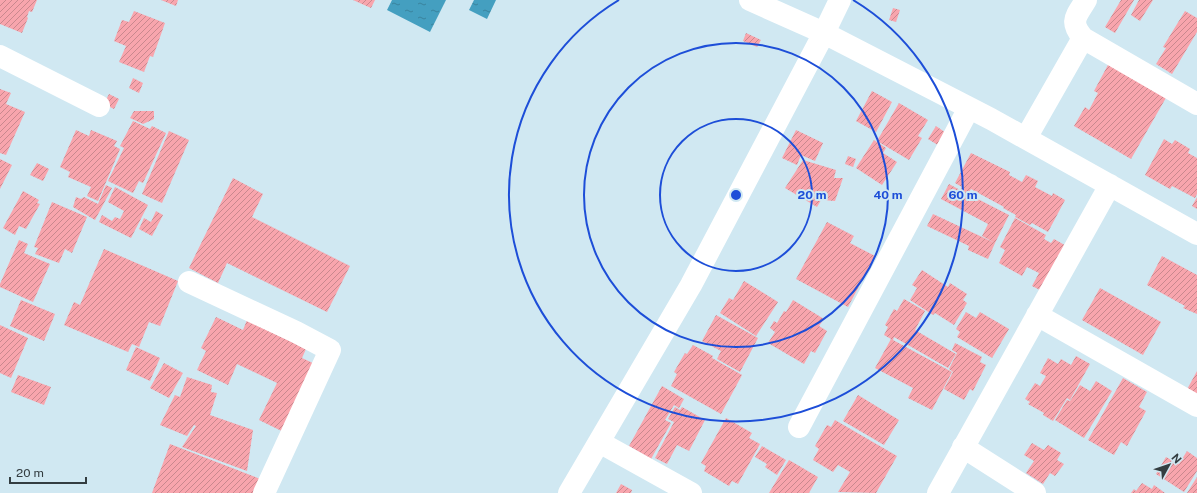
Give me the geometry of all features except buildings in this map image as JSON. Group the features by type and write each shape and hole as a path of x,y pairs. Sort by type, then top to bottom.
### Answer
{"street":[{"path":"750,0 824,33 969,108 1026,138 1197,234"},
{"path":"569,493 692,285 840,0"},
{"path":"1086,0 1074,20 1076,30 1083,38 1197,104"},
{"path":"1026,138 1083,38"},
{"path":"0,56 99,106"},
{"path":"798,427 969,108"},
{"path":"938,493 1110,185"},
{"path":"190,282 296,332 330,350 264,493"},
{"path":"1037,315 1197,406"},
{"path":"599,442 691,493"},
{"path":"964,447 1035,493"}],"water":[{"path":"392,0 446,0 430,32 387,10"},
{"path":"474,0 496,0 487,19 469,10"}]}
